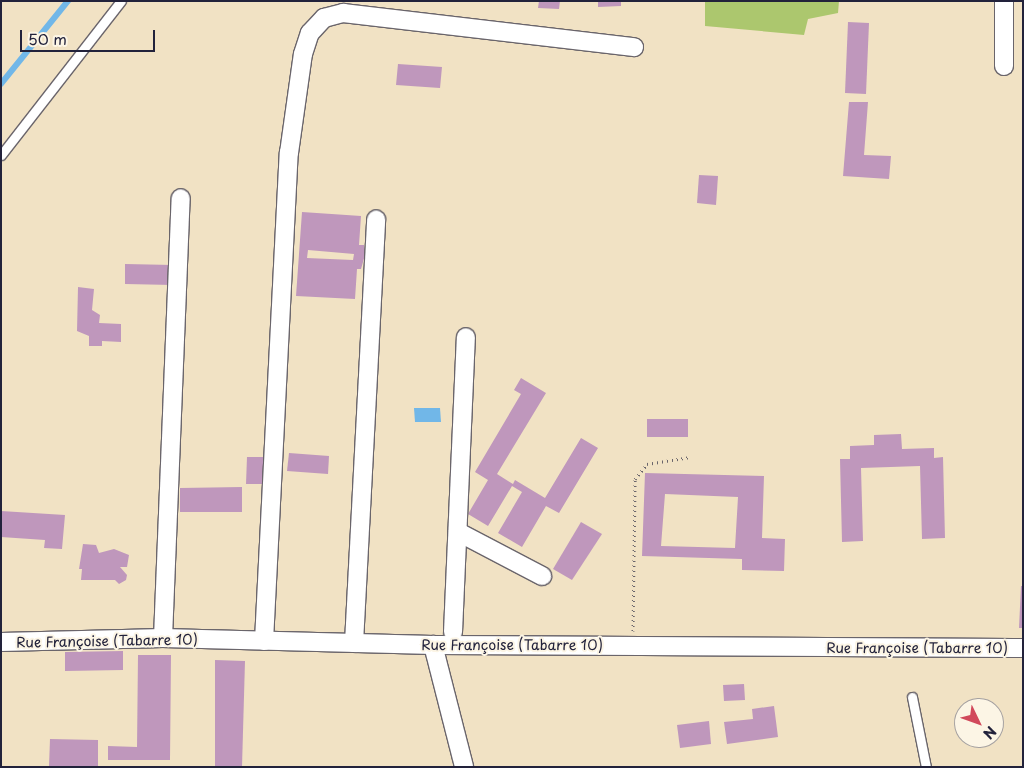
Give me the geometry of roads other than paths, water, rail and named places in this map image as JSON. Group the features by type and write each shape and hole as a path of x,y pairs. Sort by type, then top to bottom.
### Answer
{"street":[{"path":"1004,1 1004,66"},
{"path":"264,641 293,114 302,54 310,33 324,18 348,7 634,47"},
{"path":"163,638 181,198"},
{"path":"354,643 376,220"},
{"path":"453,638 466,337"},
{"path":"458,532 542,576"},
{"name":"Rue Françoise (Tabarre 10)","path":"1,642 163,638 433,645 453,638 633,646 1023,648"},
{"path":"433,645 464,767"}],"lane":[{"path":"1,155 121,1"},
{"path":"912,697 926,767"}],"water":[{"path":"414,408 440,408 441,422 415,422"}],"waterway":[{"path":"1,84 68,1"}]}
